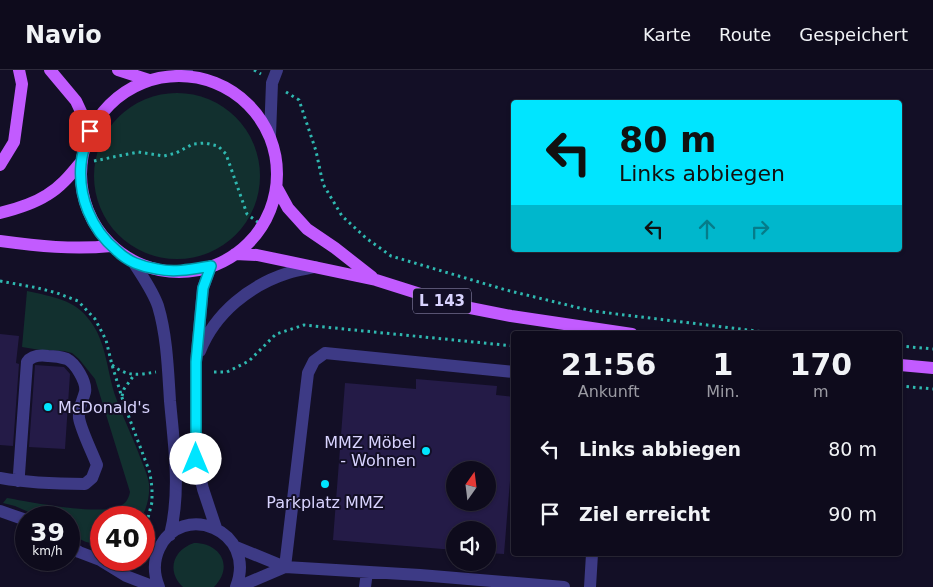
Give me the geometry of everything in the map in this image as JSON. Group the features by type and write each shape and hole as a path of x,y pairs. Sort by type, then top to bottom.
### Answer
{"main road":[{"path":"0,165 14,142 22,84 18,70"},
{"path":"50,70 76,101 90,131"},
{"path":"118,70 149,80"},
{"path":"182,73 207,80 234,92 256,113 270,134 278,163 279,176 272,210 252,240 235,254 211,266 185,271 159,270 134,262 111,246 99,232 83,199 80,181 81,162 84,146 90,131 105,109 115,100 136,85 149,80 182,73"},
{"path":"0,213 32,203 49,194 67,179 81,162"},
{"name":"L 143","path":"277,188 288,208 307,229 376,280"},
{"path":"0,241 33,246 91,248 111,246"},
{"name":"L 143","path":"235,254 257,255 376,280 455,305 511,316 612,331"},
{"path":"902,365 933,368"}],"street":[{"path":"270,134 272,83 277,70"},
{"path":"134,262 157,306 167,359 176,502 170,535"},
{"path":"211,266 203,288 196,362 196,459 203,489 216,528"},
{"path":"196,362 205,338 223,313 241,297 287,273 315,267"},
{"path":"285,567 308,373 314,361 325,353 511,372"},
{"path":"0,478 18,481 38,483 84,484 92,478 97,465 79,418 85,386 83,378 69,360 40,355 30,358 27,362 18,481"},
{"path":"0,511 15,516"},
{"path":"118,571 126,576 157,587 154,564 160,547 170,535 180,528 204,525 216,528 224,533 236,547 240,557 241,568 237,587"},
{"path":"155,549 160,547"},
{"path":"236,547 285,567 564,587"},
{"path":"590,587 592,556"},
{"path":"237,587 285,567"},
{"path":"365,587 367,572"}],"path":[{"path":"254,70 299,100 316,151 324,184 342,216 366,238 391,256 506,290 592,311 756,331"},
{"path":"81,162 113,158 138,152 164,156 176,153 193,144 205,143 218,146 226,154 247,214 263,226"},
{"path":"0,281 38,288 78,301 95,319 106,340 122,397 150,473 152,488 151,506"},
{"path":"902,346 933,349"},
{"path":"112,365 120,371 134,375 158,372"},
{"path":"122,397 124,389 134,375"},
{"path":"902,386 933,389"}],"green space":[{"path":"169,93 185,93 209,99 236,117 254,144 260,176 254,208 236,235 209,253 185,259 169,259 145,253 124,240 113,229 100,208 94,184 94,168 100,144 113,123 124,112 145,99"},
{"path":"27,291 63,300 85,314 96,331 104,349 116,398 147,476 149,497 147,506 119,506 128,499 130,492 95,379 72,353 22,347"},
{"path":"7,498 55,506 15,506 3,503"},
{"path":"80,509 90,509 90,543 80,539"},
{"path":"194,543 211,547 222,558 224,564 223,572 214,587 183,587 178,581 173,568 174,562 181,551"}],"building":[{"path":"0,334 19,336 16,363 19,364 13,446 0,445"},
{"name":"McDonald's","path":"35,365 64,367 70,374 65,449 29,447"},
{"name":"MMZ Möbel - Wohnen","path":"416,379 497,386 496,395 511,397 511,469 504,554 496,554 496,521 446,521 446,549 333,540 345,383 416,389"}],"place":[{"name":"McDonald's","path":"48,407"},
{"name":"MMZ Möbel - Wohnen","path":"426,451"},
{"name":"Parkplatz MMZ","path":"325,484"}],"route":[{"path":"90,131 84,146 81,162 80,181 83,199 99,232 111,246 134,262 159,270 185,271 211,266 203,288 196,362 196,459"}]}
